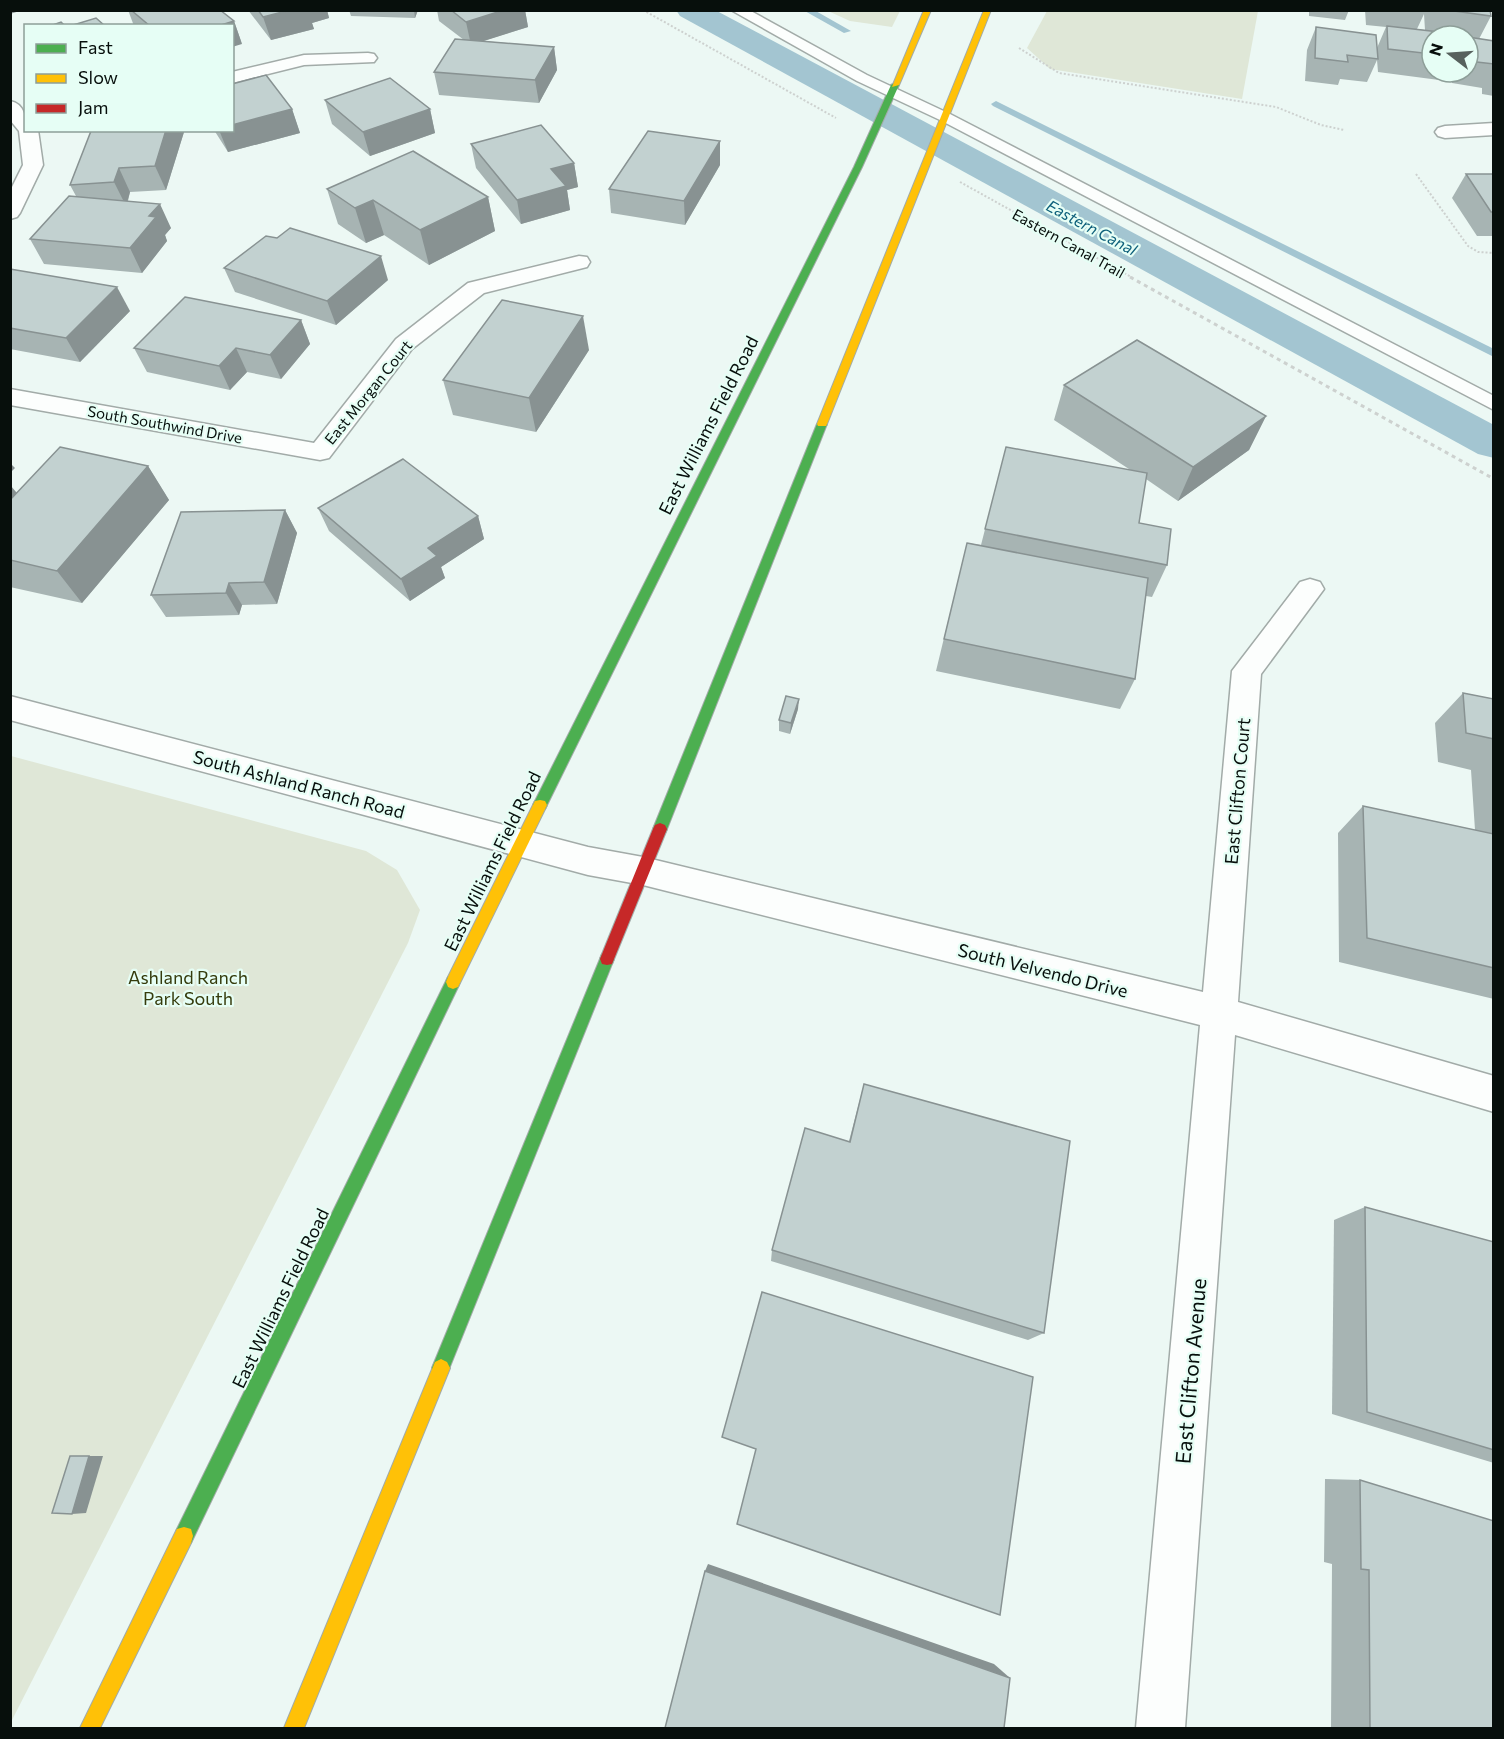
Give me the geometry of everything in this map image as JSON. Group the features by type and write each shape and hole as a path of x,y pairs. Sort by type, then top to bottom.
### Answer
{"main road":[{"name":"East Williams Field Road","path":"90,1728 521,843 872,136 928,10"},
{"path":"294,1728 643,871 988,10"}],"street":[{"path":"234,78 304,60 368,58"},
{"path":"10,106 24,125"},
{"path":"1445,132 1494,129"},
{"path":"10,213 33,165 28,132"},
{"name":"East Morgan Court","path":"320,452 404,344 476,288 579,262"},
{"name":"South Southwind Drive","path":"10,397 320,452"},
{"name":"East Clifton Court","path":"1219,1013 1247,671 1310,590"},
{"name":"South Ashland Ranch Road","path":"10,708 588,861"},
{"name":"South Velvendo Drive","path":"588,861 643,871 1219,1013 1494,1094"},
{"name":"East Clifton Avenue","path":"1161,1728 1219,1013"}],"lane":[{"path":"738,10 1494,404"}],"path":[{"path":"643,10 872,136"},
{"path":"1019,48 1050,70 1276,107 1321,125 1344,130"},
{"name":"Eastern Canal Trail","path":"925,165 948,175 1494,479"},
{"path":"1416,174 1468,246 1478,252 1494,253"}],"green space":[{"path":"828,11 900,11 892,27 850,21"},
{"path":"1047,11 1258,11 1242,99 1050,69 1027,48"},
{"name":"Ashland Ranch Park South","path":"11,756 366,851 397,870 420,910 408,943 11,1722"}],"building":[{"path":"131,10 220,10 234,21 224,24 148,24"},
{"path":"258,10 290,10 263,17"},
{"path":"451,10 504,10 466,22"},
{"path":"1447,10 1490,10 1491,16"},
{"path":"96,18 103,24 76,24"},
{"path":"1387,26 1420,30 1420,53 1388,49"},
{"path":"1316,27 1376,35 1378,59 1347,55 1348,62 1315,58"},
{"path":"455,39 554,47 535,80 434,72"},
{"path":"1480,39 1494,41 1494,64 1480,62"},
{"path":"266,75 292,109 234,124 234,83"},
{"path":"390,78 430,109 363,132 325,100"},
{"path":"541,125 574,163 551,169 566,186 517,200 471,144"},
{"path":"648,131 720,141 684,201 609,189"},
{"path":"91,132 165,132 155,166 119,168 114,182 70,185"},
{"path":"413,151 488,197 420,230 373,200 355,208 327,189"},
{"path":"1466,174 1494,174 1494,212 1491,212"},
{"path":"69,196 160,204 149,216 156,217 130,248 30,239"},
{"path":"290,228 381,256 327,301 224,268 266,236 277,238"},
{"path":"10,269 117,287 66,338 10,328"},
{"path":"185,297 301,320 270,355 236,348 219,366 134,348"},
{"path":"502,300 583,316 529,398 443,380"},
{"path":"1137,340 1266,416 1193,467 1064,385"},
{"path":"60,447 148,466 57,571 10,560 10,500"},
{"path":"1006,447 1147,473 1139,523 1171,529 1167,565 985,529"},
{"path":"403,459 478,516 428,548 437,556 401,579 318,508"},
{"path":"285,510 264,582 229,583 226,593 151,595 181,512"},
{"path":"967,543 1148,578 1135,679 944,639"},
{"path":"1463,693 1494,699 1494,739 1466,733"},
{"path":"786,696 799,699 791,723 779,720"},
{"path":"1363,806 1494,834 1494,968 1367,938"},
{"path":"864,1084 1070,1141 1044,1333 772,1250 805,1128 850,1142"},
{"path":"1365,1207 1494,1242 1494,1450 1367,1412"},
{"path":"762,1292 1033,1377 1000,1615 737,1524 756,1449 722,1437"},
{"path":"70,1456 89,1456 72,1514 52,1513"},
{"path":"1360,1480 1494,1521 1494,1728 1370,1728 1369,1570 1361,1569"},
{"path":"705,1571 1010,1678 1004,1728 665,1728"}],"waterway":[{"name":"Eastern Canal","path":"691,10 1494,444"},
{"path":"807,10 847,31"},
{"path":"996,104 1494,354"}],"traffic: fast":[{"path":"540,805 858,167 895,85"},
{"path":"660,829 822,424"},
{"path":"441,1368 607,959"},
{"path":"184,1536 453,982"}],"traffic: slow":[{"path":"895,85 928,10"},
{"path":"822,424 988,10"},
{"path":"453,982 540,805"},
{"path":"294,1728 441,1368"},
{"path":"90,1728 184,1536"}],"traffic: jam":[{"path":"607,959 660,829"}]}
